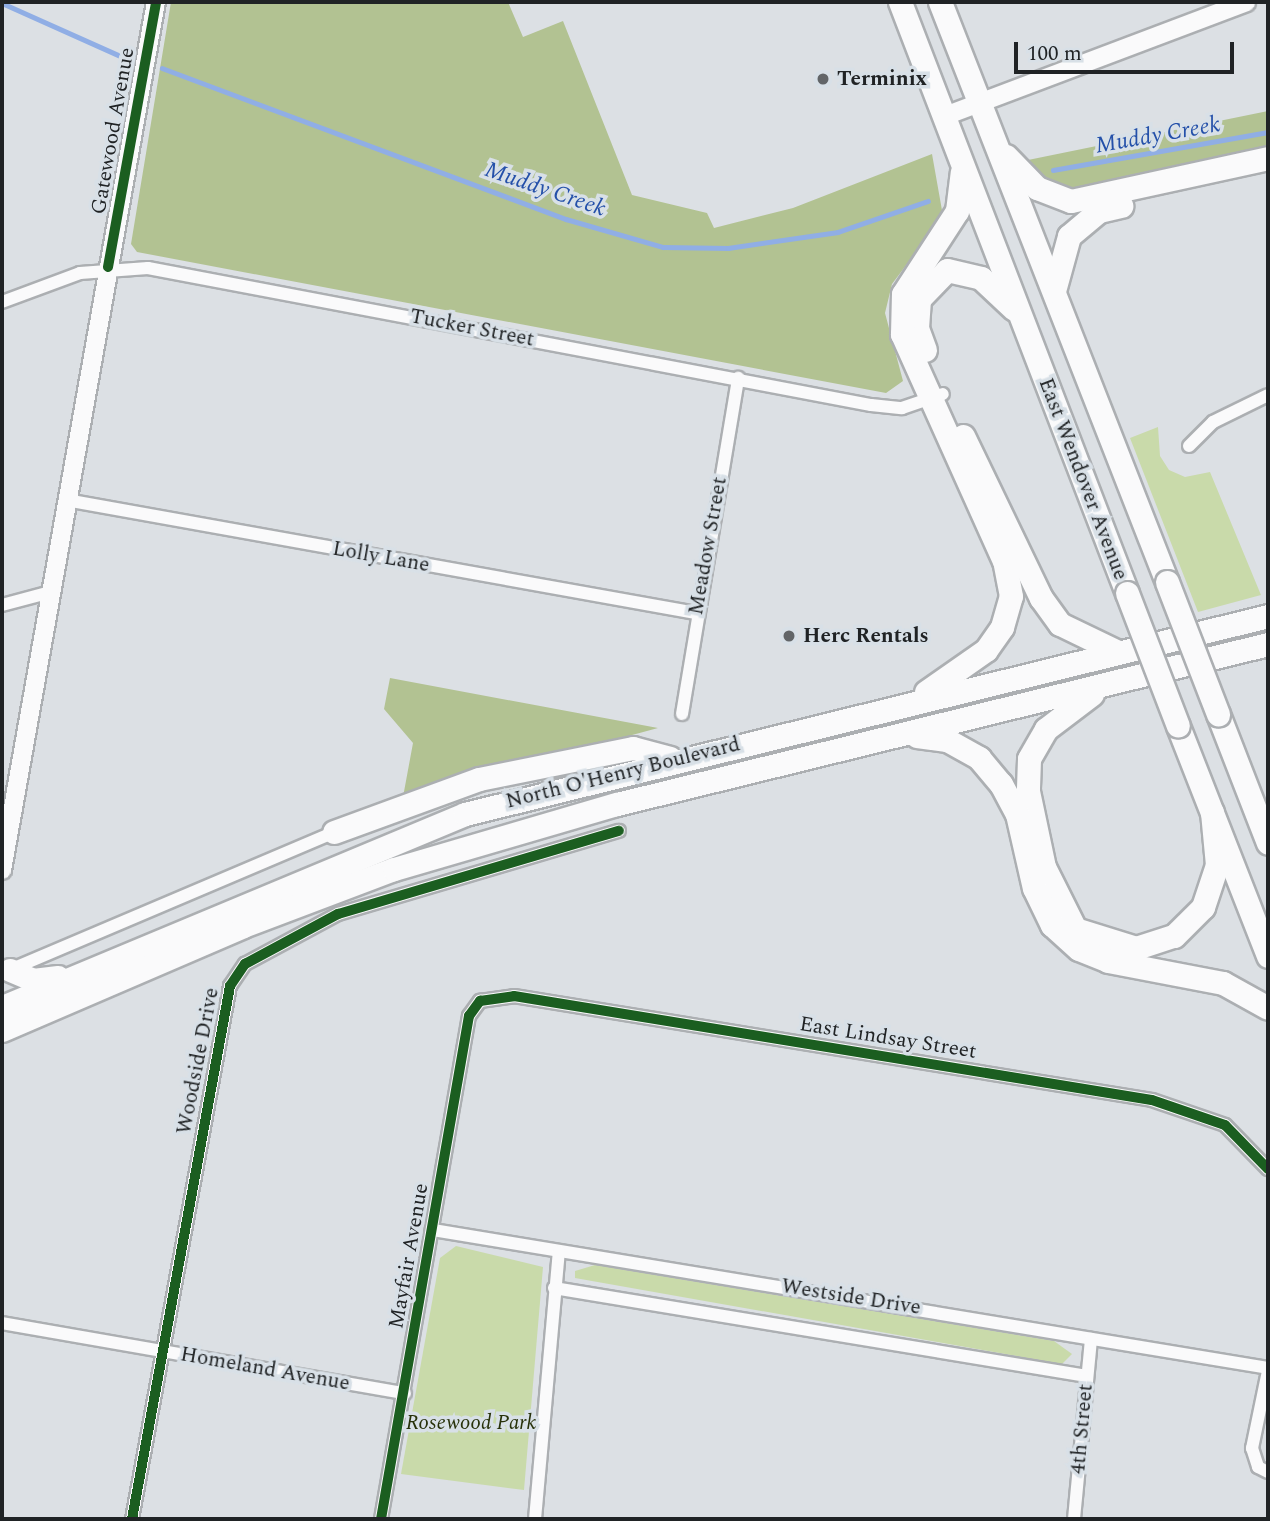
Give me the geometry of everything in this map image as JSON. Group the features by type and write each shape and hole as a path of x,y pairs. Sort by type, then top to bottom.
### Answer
{"highway":[{"name":"East Wendover Avenue","path":"900,2 1268,956"},
{"name":"East Wendover Avenue","path":"940,2 1268,843"},
{"path":"993,139 1037,188 1071,201 1268,158"},
{"path":"961,162 957,211 909,279 900,304 902,334 1041,598 1060,624 1091,644 1121,653"},
{"path":"1054,293 1069,236 1099,211 1268,175"},
{"path":"906,704 986,650 1002,627 1011,596 1004,561 936,397 917,328 924,287 947,270 968,272 1021,316"},
{"name":"North O'Henry Boulevard","path":"2,1007 465,814 673,759 1268,616"},
{"name":"North O'Henry Boulevard","path":"2,1030 243,926 394,869 606,807 1268,644"},
{"path":"1111,684 1046,729 1029,759 1028,791 1044,867 1075,929 1136,948 1174,936 1203,907 1217,865 1212,812"},
{"path":"907,735 947,740 979,758 1001,784 1017,814 1034,888 1052,925 1079,948 1108,961 1223,983 1268,1007"},
{"path":"334,832 479,779 633,748 673,759"},
{"path":"6,965 33,980 75,975"}],"street":[{"name":"Gatewood Avenue","path":"2,870 156,2"},
{"path":"944,117 1246,2"},
{"name":"Tucker Street","path":"2,302 108,267 148,268 887,407 936,397"},
{"name":"Meadow Street","path":"682,714 696,613 738,378"},
{"path":"1189,446 1213,422 1268,395"},
{"name":"Lolly Lane","path":"66,500 696,613"},
{"path":"2,605 51,592"},
{"name":"Woodside Drive","path":"132,1519 230,986 244,964 338,914 619,831"},
{"path":"6,965 334,832"},
{"name":"East Lindsay Street","path":"480,1001 514,996 1152,1100 1225,1125 1268,1169"},
{"name":"Mayfair Avenue","path":"381,1519 469,1016 480,1001"},
{"name":"Westside Drive","path":"433,1230 1268,1369"},
{"path":"535,1519 559,1252"},
{"name":"Westside Drive","path":"554,1288 1087,1376"},
{"name":"Homeland Avenue","path":"2,1323 405,1393"},
{"name":"4th Street","path":"1074,1519 1091,1339"},
{"path":"1268,1369 1252,1448 1258,1467 1268,1472"}],"green space":[{"path":"171,2 508,2 523,37 563,21 632,195 707,213 714,228 793,208 932,154 943,216 892,284 885,313 903,381 886,393 137,252 131,244"},
{"path":"1268,111 1268,150 1082,193 1049,182 1028,160"},
{"path":"1158,427 1160,456 1169,470 1185,477 1210,472 1261,595 1198,612 1130,438"},
{"path":"390,678 658,728 403,797 413,743 384,709"},
{"name":"Rosewood Park","path":"456,1246 543,1267 524,1490 401,1474 440,1258"},
{"path":"595,1265 1054,1341 1072,1354 1062,1364 575,1278 575,1271"}],"waterway":[{"name":"Muddy Creek","path":"2,3 127,59"},
{"name":"Muddy Creek","path":"162,68 566,219 663,247 728,248 838,232 928,201"},
{"name":"Muddy Creek","path":"1053,170 1268,132"}],"cycle path":[{"path":"108,267 156,2"},
{"path":"132,1519 230,986 245,964 338,914 619,831"},
{"path":"381,1519 469,1016 480,1001 514,996 1152,1100 1225,1125 1268,1169"}],"place":[{"name":"Terminix","path":"823,79"},
{"name":"Herc Rentals","path":"789,636"}]}
